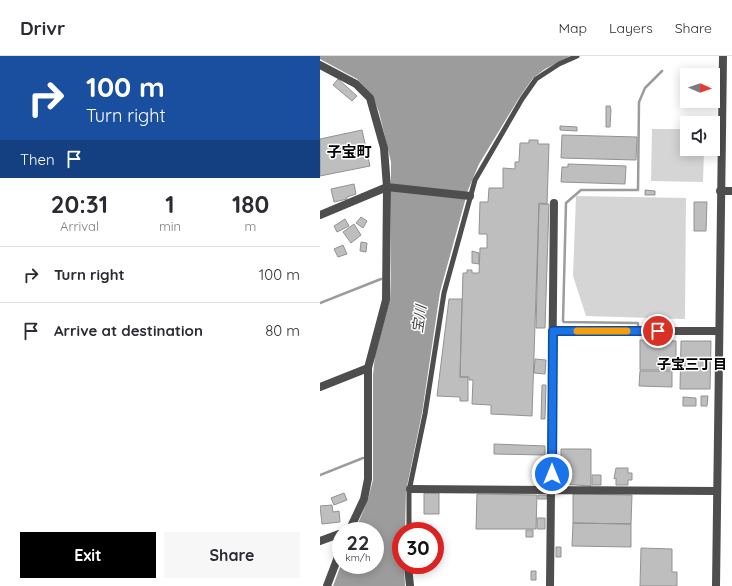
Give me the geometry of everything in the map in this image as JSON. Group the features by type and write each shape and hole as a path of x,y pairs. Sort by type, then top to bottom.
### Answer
{"street":[{"path":"716,586 722,56"},
{"path":"320,65 356,84 370,98 384,148 387,187 386,300 368,368 368,479 364,499 353,522"},
{"path":"320,215 387,187 470,196"},
{"path":"720,191 732,191"},
{"path":"550,586 554,203"},
{"path":"553,331 718,331"},
{"path":"320,387 368,368"},
{"path":"410,489 717,491"},
{"path":"320,541 332,536"},
{"path":"327,586 332,573"},
{"path":"409,574 410,586"}],"lane":[{"path":"408,522 410,489 425,414 444,293 474,180 536,79 545,71 577,56"}],"shaded area":[{"path":"652,129 680,129 680,156 704,156 703,182 651,181"},
{"path":"576,196 686,198 685,319 586,316 573,276"}],"water":[{"name":"宝川","path":"320,56 570,56 545,69 533,78 519,98 479,164 468,190 440,292 422,413 406,491 405,522 392,522 392,574 404,574 405,586 333,586 338,574 384,574 384,522 359,522 368,499 373,480 373,375 375,355 390,300 391,162 379,112 372,95 357,79 320,59"}],"building":[{"path":"338,79 357,96 352,101 333,85"},
{"path":"606,106 610,106 611,110 610,127 606,127"},
{"path":"560,126 577,127 577,131 560,130"},
{"path":"362,130 370,166 320,176 320,139"},
{"path":"562,135 637,137 636,160 561,158"},
{"path":"529,140 538,140 538,144 549,144 547,204 539,203 532,416 491,414 491,405 472,404 473,380 469,380 469,377 460,377 463,273 467,273 467,270 472,270 472,273 479,273 480,248 487,248 487,234 479,234 480,202 488,202 489,188 503,188 503,168 515,169 515,162 519,162 520,143 529,143"},
{"path":"568,164 626,166 625,184 561,182 562,167 568,167"},
{"path":"354,184 356,194 347,197 347,199 334,202 331,189"},
{"path":"645,190 655,191 655,195 645,195"},
{"path":"694,202 707,202 706,231 694,231"},
{"path":"539,204 549,204 545,328 536,328"},
{"path":"361,217 367,221 363,228 356,223"},
{"path":"345,219 349,226 337,232 334,226"},
{"path":"354,224 361,235 351,243 343,232"},
{"path":"361,242 367,243 366,252 360,251"},
{"path":"343,245 347,254 338,257 334,249"},
{"path":"472,251 479,253 479,264 472,263"},
{"path":"449,299 462,299 460,377 468,377 468,401 460,401 460,397 437,396"},
{"path":"640,340 676,341 676,370 640,370"},
{"path":"681,341 711,341 710,389 680,389"},
{"path":"535,359 546,360 545,374 534,373"},
{"path":"640,371 672,371 672,387 639,386"},
{"path":"542,385 546,385 545,419 541,419"},
{"path":"701,396 708,396 707,406 701,406"},
{"path":"683,397 696,398 696,406 683,406"},
{"path":"494,444 545,446 545,455 494,454"},
{"path":"561,449 591,449 591,486 561,484 564,466 561,466"},
{"path":"616,468 628,468 628,473 632,473 632,480 628,480 628,485 616,485 616,478 614,479"},
{"path":"592,475 601,475 601,485 592,485"},
{"path":"344,493 347,500 334,505 331,498"},
{"path":"424,493 439,493 439,514 424,514"},
{"path":"477,494 537,495 536,529 476,529"},
{"path":"573,494 632,495 631,524 573,523"},
{"path":"538,495 547,495 547,499 538,499"},
{"path":"332,505 333,512 339,511 340,522 322,524 320,506"},
{"path":"537,518 545,518 545,529 537,529"},
{"path":"573,523 631,524 631,547 572,546"},
{"path":"526,530 533,530 533,537 526,537"},
{"path":"556,547 561,547 561,557 556,557"},
{"path":"641,548 672,549 672,572 677,572 677,586 640,586"},
{"path":"531,571 536,571 536,580 531,580"}],"waterway":[{"path":"638,326 638,323 563,321 566,203 581,190 638,190 639,102 645,88 662,71"},
{"path":"320,303 381,279"},
{"path":"320,475 363,458"}],"slow traffic":[{"path":"577,331 627,331"}],"district":[{"name":"子宝町","path":"349,152"},
{"name":"子宝三丁目","path":"692,364"}],"route":[{"path":"552,474 553,331 658,331"}]}
